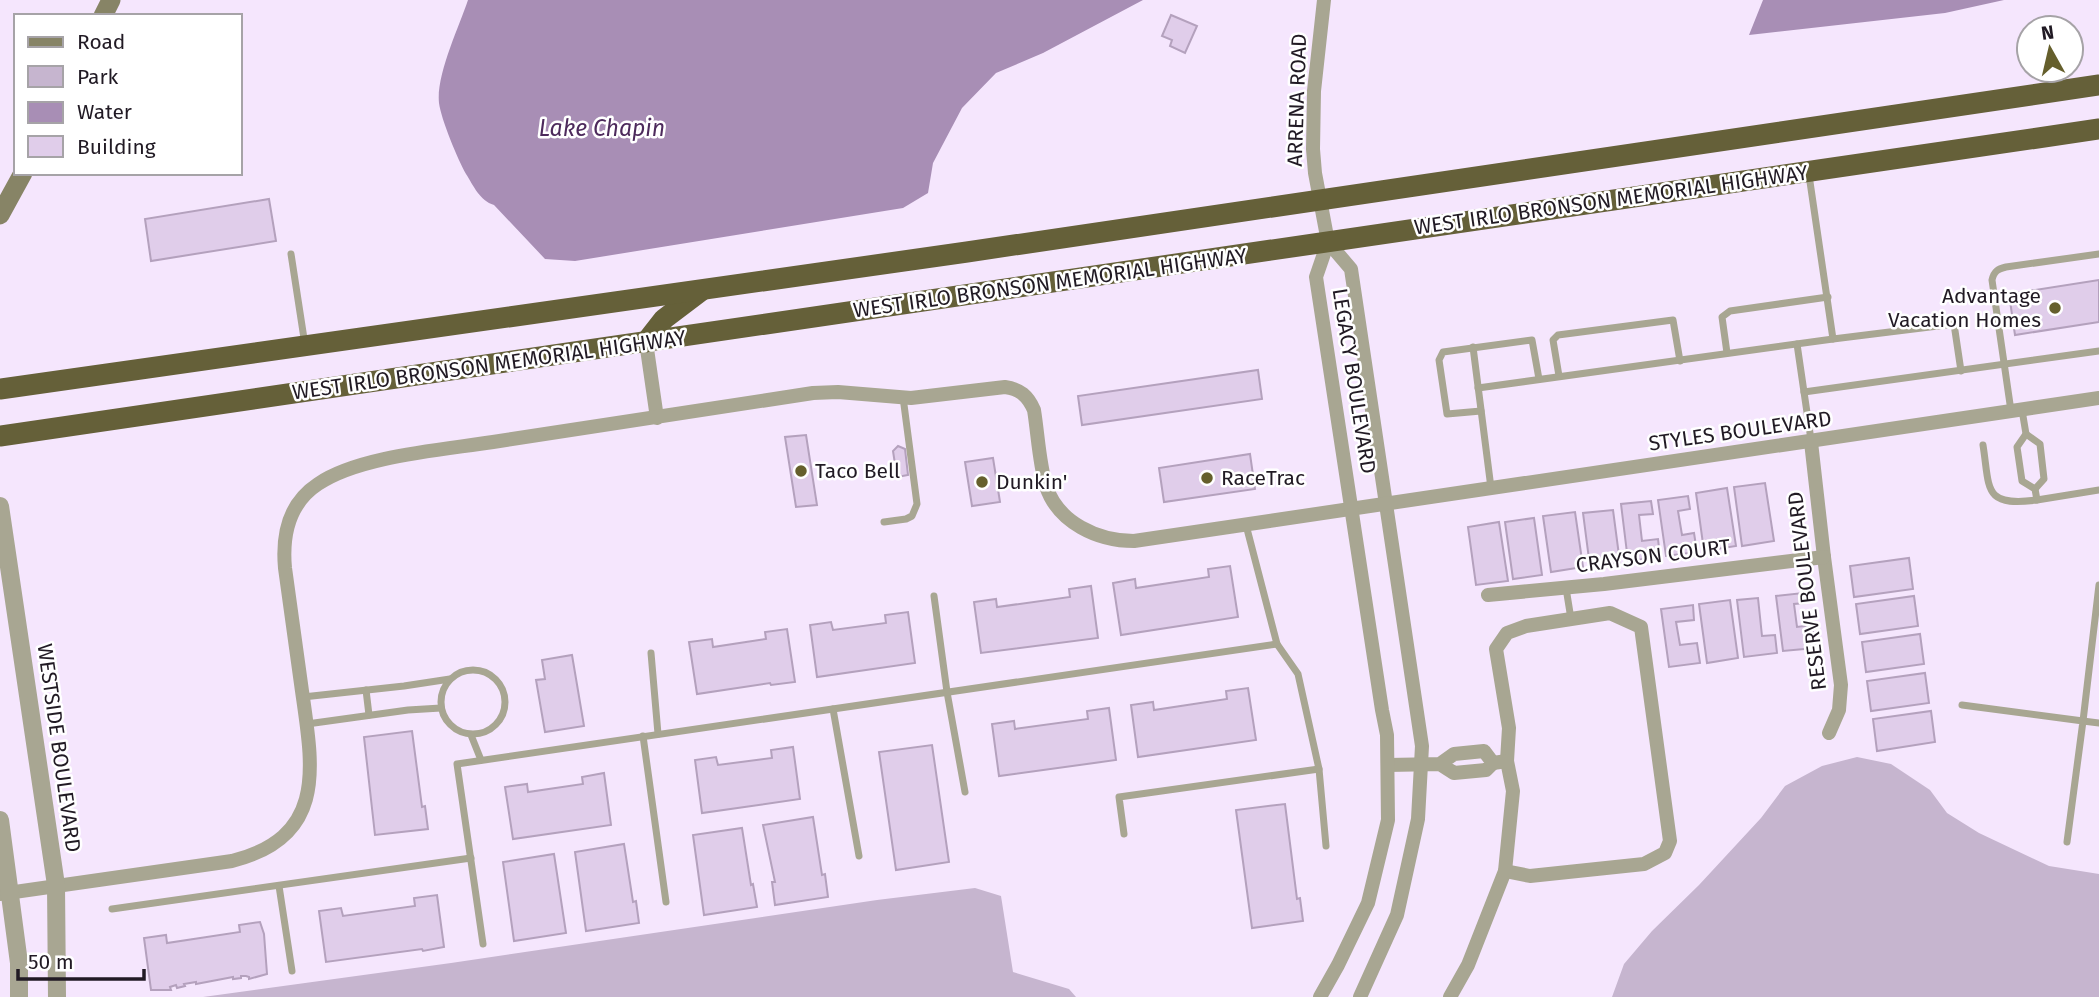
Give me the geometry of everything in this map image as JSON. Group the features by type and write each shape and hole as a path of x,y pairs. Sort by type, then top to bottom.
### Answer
{"highway":[{"name":"WEST IRLO BRONSON MEMORIAL HIGHWAY","path":"0,389 2099,85"},
{"name":"WEST IRLO BRONSON MEMORIAL HIGHWAY","path":"0,436 2099,129"},
{"path":"646,342 664,319 703,289"}],"main road":[{"path":"0,215 22,175"}],"street":[{"name":"ARRENA ROAD","path":"1324,0 1314,91 1313,137 1315,173 1328,242"},
{"name":"LEGACY BOULEVARD","path":"1328,242 1351,269 1422,746 1418,819 1396,915 1360,997"},
{"name":"LEGACY BOULEVARD","path":"1320,997 1368,903 1388,820 1387,735 1316,277 1328,242"},
{"path":"646,342 657,418"},
{"name":"STYLES BOULEVARD","path":"902,397 1016,388 1030,400 1034,410 1044,475 1051,497 1066,517 1089,532 1119,541 1134,541 2099,398"},
{"path":"5,893 232,861 267,849 281,839 294,824 309,791 311,755 285,568 284,543 296,507 316,485 345,470 378,461 826,392 902,397"},
{"name":"RESERVE BOULEVARD","path":"1811,442 1841,685 1839,710 1829,733"},
{"name":"WESTSIDE BOULEVARD","path":"0,506 56,885 57,997"},
{"name":"CRAYSON COURT","path":"1488,595 1824,557"},
{"path":"1450,997 1468,965 1505,871 1513,791 1500,762 1509,728 1496,649 1507,633 1526,626 1610,613 1641,627 1670,841 1665,853 1644,864 1530,876 1505,871"},
{"path":"1388,765 1440,764 1454,773 1486,770 1500,762"},
{"path":"0,820 5,893 19,963 19,997"}],"lane":[{"path":"1808,171 1833,339"},
{"path":"291,254 305,346"},
{"path":"2035,489 2045,479 2040,444 2026,434 2017,410 2004,365 1992,280 1996,271 2006,267 2099,254"},
{"path":"1727,353 1722,317 1730,311 1828,297"},
{"path":"1559,376 1553,340 1558,335 1673,320 1679,361"},
{"path":"1478,388 1954,324 1961,371"},
{"path":"1481,411 1447,415 1438,360 1443,352 1532,340 1539,379"},
{"path":"1797,344 1811,442"},
{"path":"1473,347 1492,488"},
{"path":"1804,392 2099,351"},
{"path":"884,522 912,516 917,504 902,397"},
{"path":"2026,434 2017,447 2022,481 2035,489 2037,500"},
{"path":"1983,445 1989,485 2002,501 2037,500 2099,490"},
{"path":"1246,524 1277,644 1298,674 1319,769 1326,846"},
{"path":"2067,842 2099,585"},
{"path":"1566,588 1571,619"},
{"path":"934,596 947,692 965,792"},
{"path":"483,944 457,764 1277,644"},
{"path":"651,653 658,734"},
{"path":"303,697 404,687 451,678 470,670 481,671 491,675 504,691 504,712 492,729 471,735 452,727 441,708 444,687 451,678"},
{"path":"366,690 369,715"},
{"path":"1962,705 2099,723"},
{"path":"307,724 441,708"},
{"path":"833,709 859,856"},
{"path":"471,735 481,760"},
{"path":"643,736 666,902"},
{"path":"1124,834 1119,797 1319,769"},
{"path":"112,909 471,859"},
{"path":"279,886 292,971"}],"green space":[{"path":"1857,757 1891,764 1930,790 1947,813 1979,833 2049,866 2099,874 2099,997 1612,997 1624,964 1652,931 1761,818 1785,786 1822,766"},
{"path":"975,888 1001,896 1013,972 1069,989 1076,997 203,997 877,900"}],"water":[{"name":"Lake Chapin","path":"468,0 1143,0 1043,53 996,73 962,108 933,163 928,193 903,208 575,261 545,259 494,205 474,188 454,150 440,110 439,92 444,65"},
{"path":"1763,0 2004,0 1945,13 1749,35"}],"building":[{"path":"1171,15 1197,26 1185,53 1170,46 1172,40 1162,36"},
{"path":"269,199 276,241 151,261 145,219"},
{"name":"Advantage Vacation Homes","path":"2099,280 2099,322 2015,335 2009,294"},
{"path":"1258,370 1262,399 1082,425 1078,396"},
{"name":"Taco Bell","path":"806,435 817,505 796,507 785,437"},
{"path":"898,446 905,449 908,475 897,477 893,451"},
{"name":"RaceTrac","path":"1250,454 1255,489 1164,502 1159,468"},
{"name":"Dunkin'","path":"993,458 1000,502 972,506 965,462"},
{"path":"1765,483 1774,541 1742,546 1734,487"},
{"path":"1727,488 1736,546 1704,551 1696,493"},
{"path":"1688,496 1690,509 1678,511 1682,535 1694,533 1697,552 1666,556 1658,500"},
{"path":"1651,501 1653,514 1639,515 1642,541 1658,539 1660,557 1628,561 1621,504"},
{"path":"1613,510 1620,563 1590,567 1583,513"},
{"path":"1575,512 1583,567 1551,572 1543,516"},
{"path":"1534,518 1542,575 1513,579 1505,522"},
{"path":"1499,522 1508,581 1476,585 1468,527"},
{"path":"1909,558 1913,589 1854,597 1850,566"},
{"path":"1230,566 1238,617 1121,635 1113,583 1135,579 1136,588 1209,577 1208,569"},
{"path":"1091,586 1098,638 981,653 974,602 996,599 997,607 1070,597 1069,589"},
{"path":"1803,593 1805,603 1794,604 1797,627 1812,625 1815,648 1783,651 1776,596"},
{"path":"1914,596 1918,626 1860,634 1856,604"},
{"path":"1758,598 1762,636 1775,635 1777,653 1744,657 1737,600"},
{"path":"1730,600 1738,658 1707,663 1699,604"},
{"path":"1693,605 1694,620 1676,622 1680,645 1697,643 1700,663 1669,667 1661,609"},
{"path":"908,612 915,663 817,677 810,625 831,622 833,630 886,623 885,615"},
{"path":"787,629 795,682 697,694 689,642 712,639 713,647 766,639 765,632"},
{"path":"1920,634 1924,664 1866,672 1862,642"},
{"path":"572,655 584,726 545,732 536,680 545,679 542,660"},
{"path":"1925,673 1929,703 1871,711 1867,681"},
{"path":"1248,688 1256,740 1138,757 1131,705 1153,702 1154,710 1227,699 1226,691"},
{"path":"1109,708 1116,760 999,776 992,724 1014,721 1015,729 1088,719 1087,711"},
{"path":"1931,711 1935,742 1877,751 1873,719"},
{"path":"412,731 422,807 425,806 428,829 375,835 364,737"},
{"path":"932,745 949,862 896,870 879,752"},
{"path":"793,747 800,799 702,813 695,760 716,757 718,765 772,758 771,750"},
{"path":"604,773 611,825 513,839 505,787 527,784 528,792 583,784 582,777"},
{"path":"1285,804 1297,899 1300,898 1303,921 1252,928 1236,810"},
{"path":"813,817 828,897 775,905 772,882 775,882 763,825"},
{"path":"742,828 757,907 704,915 693,835"},
{"path":"624,844 639,923 586,931 575,852"},
{"path":"554,854 566,933 514,941 503,862"},
{"path":"437,895 444,947 326,962 319,911 341,908 343,916 415,906 414,898"},
{"path":"260,922 264,934 267,974 249,979 241,976 196,982 177,988 176,985 170,987 171,990 151,990 144,938 166,935 167,943 240,932 239,925"}],"place":[{"name":"Advantage Vacation Homes","path":"2055,308"},
{"name":"Taco Bell","path":"801,471"},
{"name":"RaceTrac","path":"1207,478"},
{"name":"Dunkin'","path":"982,482"}]}
